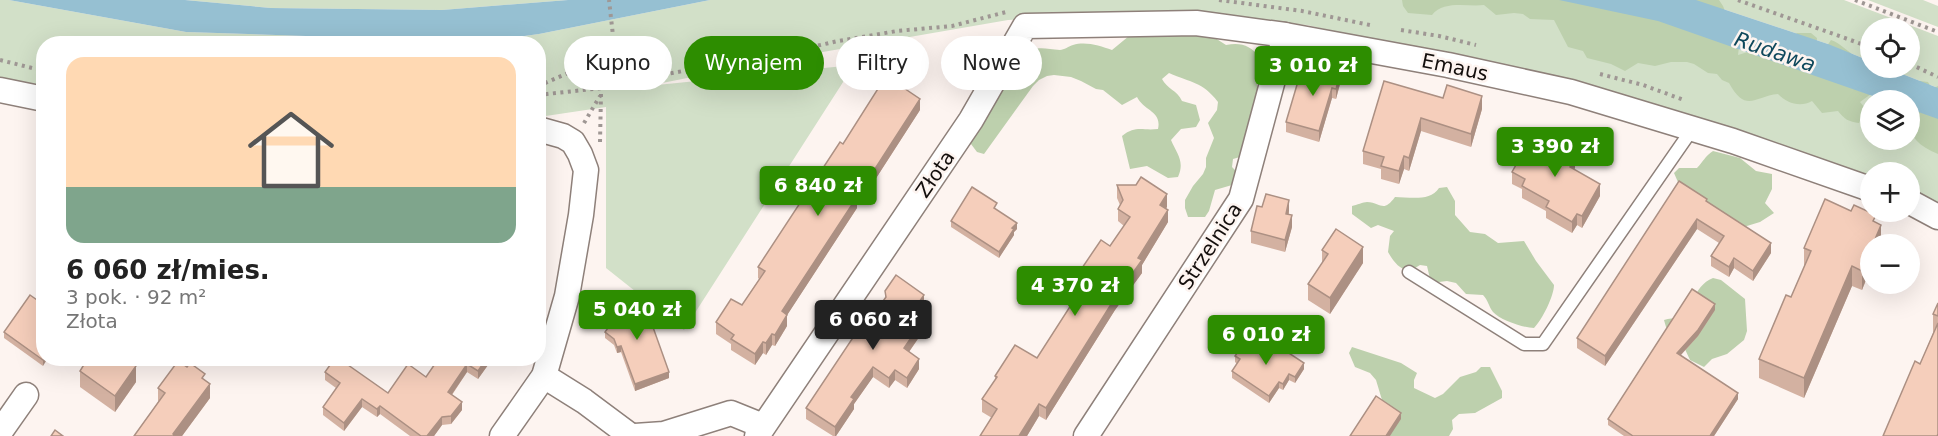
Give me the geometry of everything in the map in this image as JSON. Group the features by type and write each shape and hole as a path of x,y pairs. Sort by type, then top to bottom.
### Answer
{"street":[{"name":"Emaus","path":"1018,18 1196,23 1285,36 1448,65 1571,92 1693,128 1860,186"},
{"name":"Złota","path":"760,431 971,120 1018,18"},
{"name":"Strzelnica","path":"1086,436 1241,198 1285,36"},
{"path":"0,90 36,97"},
{"path":"502,436 544,376 567,296 581,214 586,170 573,142 564,136 546,131"},
{"path":"1920,207 1938,217"},
{"path":"544,376 633,436 664,434 731,413 760,431"},
{"path":"0,432 26,394"}],"lane":[{"path":"1409,272 1524,344 1543,344 1693,128"}],"path":[{"path":"609,0 614,36"},
{"path":"1738,0 1860,43"},
{"path":"1855,0 1938,32"},
{"path":"672,73 867,36 1018,18"},
{"path":"0,60 36,69"},
{"path":"1920,69 1938,77"},
{"path":"546,83 564,75"},
{"path":"546,93 581,90"},
{"path":"573,142 601,90"}],"green space":[{"path":"0,0 186,32 304,36 36,36 36,88 0,80"},
{"path":"185,0 568,0 442,10 271,8"},
{"path":"710,0 1559,0 1658,21 1860,92 1860,150 1920,150 1920,113 1938,119 1938,215 1920,207 1920,162 1860,162 1860,182 1399,46 1307,25 1222,18 1057,17 1008,20 915,36 836,36 836,50 824,52 824,36 684,36 684,79 672,81 672,36 564,36 564,90 672,90 672,83 684,82 684,90 824,90 824,68 836,67 836,90 838,90 684,330 606,268 606,107 546,116 546,36 525,36"},
{"path":"1402,0 1719,0 1739,47 1738,55 1781,42 1797,33 1811,33 1817,38 1816,53 1827,46 1831,40 1860,60 1860,78 1871,78 1871,90 1860,90 1860,120 1859,123 1852,122 1838,111 1822,113 1812,101 1794,104 1778,94 1746,101 1717,74 1708,73 1687,62 1671,62 1655,66 1638,63 1625,71 1611,64 1587,58 1583,51 1568,47 1554,20 1530,19 1523,14 1514,13 1496,15 1484,5 1443,7 1432,15 1408,13"},
{"path":"1696,0 1844,0 1891,18 1860,18 1860,57"},
{"path":"1868,0 1923,0 1938,6 1938,27 1920,20 1920,18"},
{"path":"1920,29 1938,36 1938,88 1912,78 1920,78"},
{"path":"1152,32 1212,36 1226,45 1245,46 1260,57 1258,95 1240,157 1233,159 1232,167 1237,172 1238,180 1232,185 1215,190 1205,217 1188,217 1185,200 1203,174 1206,158 1214,138 1208,123 1217,110 1218,102 1207,90 1196,83 1169,73 1162,79 1182,101 1196,105 1200,120 1196,127 1181,129 1171,140 1181,166 1178,177 1168,178 1147,166 1130,169 1122,136 1135,129 1158,129 1159,123 1155,115 1137,97 1122,105 1103,90 1071,77 1054,75 1042,78 1042,48 1062,50 1073,45 1093,44 1112,50 1129,36"},
{"path":"1920,81 1928,82 1932,89 1938,86 1938,154 1920,143 1920,90 1916,90"},
{"path":"999,90 1030,90 984,154 977,152 968,140 970,133"},
{"path":"1713,151 1740,158 1756,171 1772,174 1772,189 1765,203 1774,213 1760,222 1737,229 1681,189 1674,173 1679,168 1697,168"},
{"path":"1447,187 1455,201 1455,215 1470,232 1485,234 1498,243 1524,241 1554,285 1547,308 1534,328 1501,318 1493,312 1483,295 1466,294 1456,283 1447,281 1431,283 1427,266 1420,265 1410,270 1401,268 1388,252 1390,236 1394,231 1378,225 1371,228 1352,214 1352,206 1362,203 1385,206 1395,197 1425,197 1439,188"},
{"path":"1713,278 1721,280 1745,299 1747,331 1744,340 1727,354 1712,359 1704,367 1690,360 1683,345 1666,327 1664,320 1683,314 1701,287"},
{"path":"1352,347 1401,363 1417,373 1414,388 1435,398 1443,394 1460,377 1476,372 1481,367 1490,367 1502,391 1502,398 1475,413 1459,414 1452,420 1453,429 1449,436 1381,436 1386,424 1376,380 1370,373 1355,367 1349,353"}],"water":[{"path":"9,0 185,0 271,8 442,10 568,0 710,0 525,36 304,36 186,32"},
{"name":"Rudawa","path":"1559,0 1696,0 1860,57 1860,78 1912,78 1938,88 1938,119 1920,113 1920,90 1860,92 1658,21"}],"building":[{"path":"1315,62 1341,70 1336,89 1332,88 1319,131 1286,122 1299,78 1309,81"},
{"path":"1384,81 1443,98 1447,85 1482,96 1471,134 1421,118 1409,158 1404,156 1399,171 1381,166 1384,157 1363,151"},
{"path":"877,90 907,90 920,99 862,189 854,195 857,197 782,311 787,315 775,335 772,334 766,343 763,342 755,354 731,339 734,335 716,322 731,299 742,305 765,271 758,267 840,142 843,144"},
{"path":"1534,133 1575,157 1570,167 1600,184 1582,216 1577,214 1572,222 1546,207 1549,201 1522,186 1525,179 1512,172"},
{"path":"1141,177 1167,194 1160,205 1168,210 1138,258 1142,260 1115,298 1046,408 1039,404 1019,436 980,436 997,409 982,399 997,377 995,376 1015,345 1037,358 1091,274 1082,268 1101,240 1110,246 1130,217 1118,209 1123,200 1117,185 1136,185"},
{"path":"1679,181 1771,243 1753,271 1734,258 1729,267 1711,256 1724,236 1697,219 1605,356 1577,338"},
{"path":"972,187 997,203 994,208 1017,223 999,252 951,221"},
{"path":"1266,194 1289,200 1286,214 1292,215 1285,240 1251,231 1257,206 1262,207"},
{"path":"1825,199 1851,211 1854,205 1860,208 1860,222 1875,222 1881,225 1877,234 1860,234 1860,270 1852,266 1804,378 1759,359 1786,295 1791,297 1811,251 1804,248"},
{"path":"1336,229 1363,247 1330,298 1308,284 1328,254 1322,250"},
{"path":"896,275 924,295 915,308 926,316 904,348 919,359 907,378 895,370 889,378 873,367 851,397 854,399 835,427 806,408 858,330 861,332 886,297 885,291"},
{"path":"1692,289 1715,304 1698,330 1677,353 1738,393 1710,436 1633,436 1608,419"},
{"path":"30,295 36,299 36,355 4,332"},
{"path":"625,297 639,308 644,302 669,372 635,384 621,346 617,347 614,339 605,332 611,324 606,320"},
{"path":"1938,303 1938,316 1933,314"},
{"path":"1938,323 1938,434 1937,436 1883,436 1915,361 1920,364"},
{"path":"1269,340 1304,363 1295,377 1289,374 1283,384 1279,382 1269,396 1232,371 1240,359 1235,356 1245,342 1261,352"},
{"path":"83,366 136,366 115,396 80,371"},
{"path":"174,366 194,366 205,374 202,378 210,384 173,434 175,436 134,436 165,393 158,388"},
{"path":"329,366 349,366 388,393 407,366 411,366 426,377 434,366 466,366 448,392 462,402 451,416 442,417 427,436 421,436 380,406 377,409 362,399 344,423 323,407 340,383 325,372"},
{"path":"470,366 481,366 478,371"},
{"path":"1376,396 1401,413 1386,436 1350,436"},
{"path":"55,430 63,436 51,436"}]}
